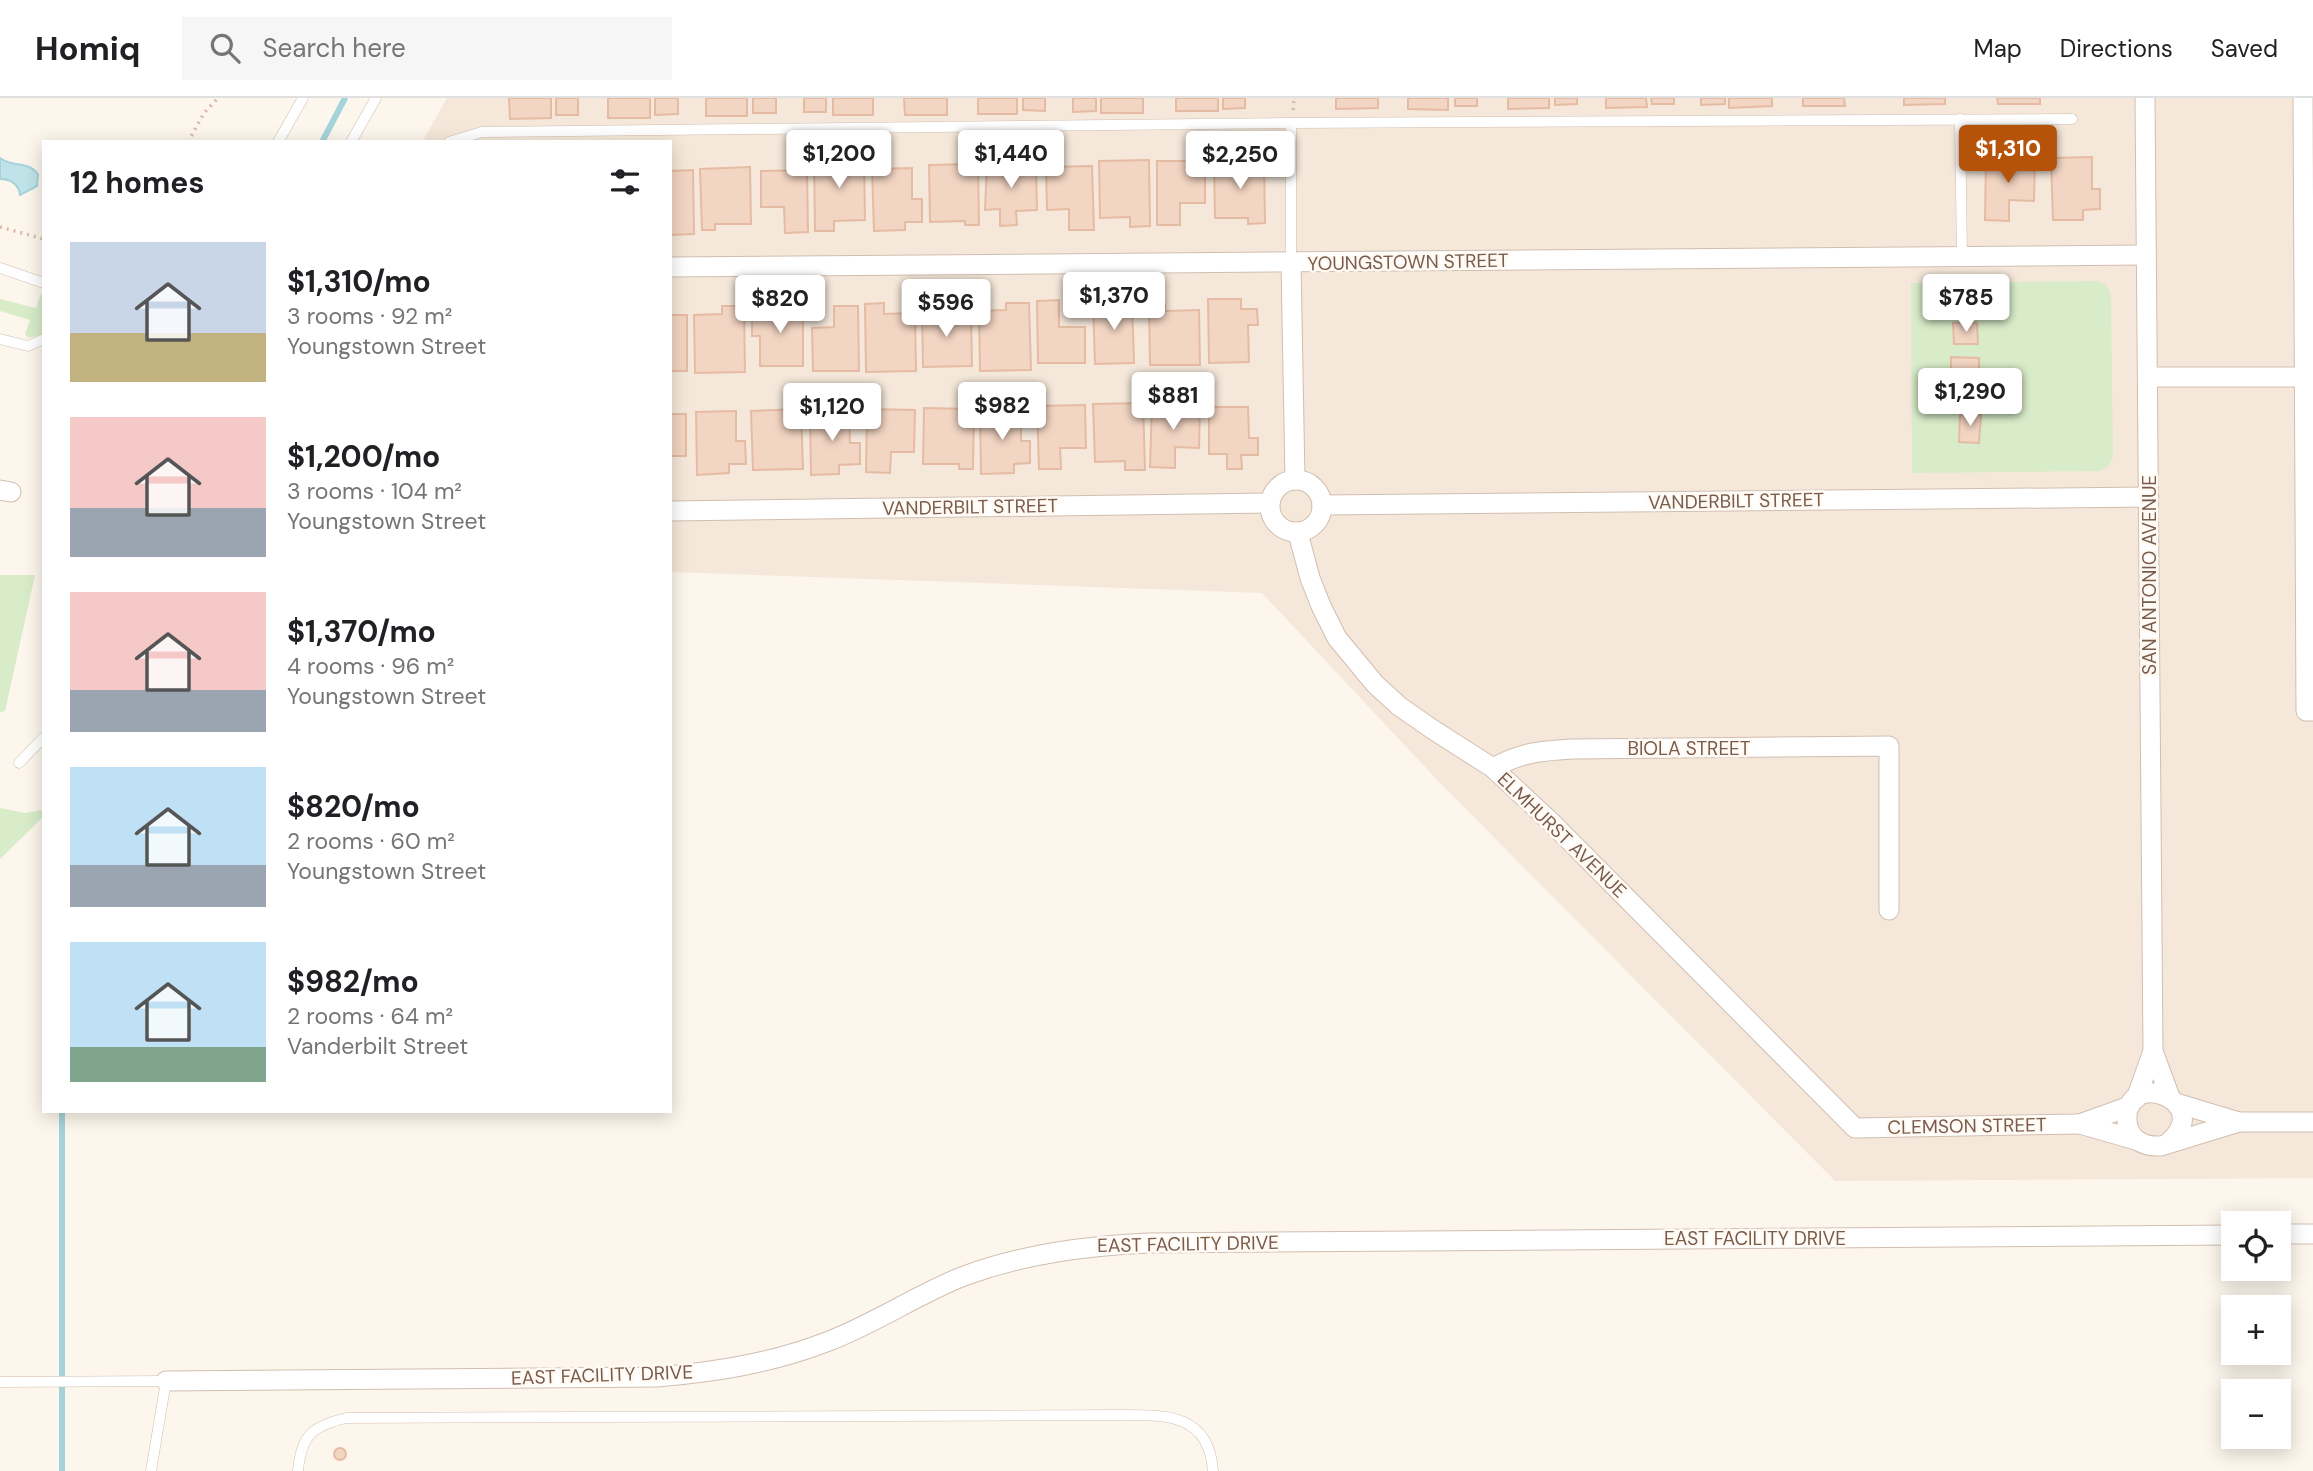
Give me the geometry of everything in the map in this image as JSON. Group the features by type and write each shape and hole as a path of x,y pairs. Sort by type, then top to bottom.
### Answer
{"street":[{"name":"SAN ANTONIO AVENUE","path":"2133,1102 2152,1051 2145,98"},
{"path":"2303,98 2309,299 2305,377 2309,507 2309,711"},
{"name":"YOUNGSTOWN STREET","path":"672,267 2146,255"},
{"path":"1291,263 1296,480"},
{"path":"2148,377 2305,377"},
{"path":"1296,480 1312,486 1320,496 1322,505 1317,522 1298,533 1276,523 1270,503 1277,489 1296,480"},
{"name":"VANDERBILT STREET","path":"1322,505 2149,497"},
{"name":"VANDERBILT STREET","path":"672,511 1270,503"},
{"name":"ELMHURST AVENUE","path":"1298,533 1321,606 1354,661 1399,706 1493,768 1551,822 1855,1128"},
{"name":"BIOLA STREET","path":"1493,768 1514,756 1573,749 1889,746 1889,909"},
{"name":"SAN ANTONIO AVENUE","path":"2152,1051 2173,1100"},
{"path":"2238,1122 2152,1092 2133,1102 2127,1124 2136,1140 2152,1147 2238,1122 2313,1122"},
{"path":"2169,1142 2176,1136 2182,1120 2173,1100"},
{"name":"CLEMSON STREET","path":"2080,1124 2133,1102"},
{"name":"CLEMSON STREET","path":"1855,1128 2080,1124 2136,1140"},
{"path":"2291,1234 2313,1234"},
{"name":"EAST FACILITY DRIVE","path":"166,1381 657,1377 713,1372 768,1361 830,1341 964,1276 1024,1258 1090,1245 1162,1242 2221,1235"}],"lane":[{"path":"279,140 303,98"},
{"path":"352,140 376,98"},
{"path":"456,140 482,132 2072,118"},
{"path":"1960,119 1962,256"},
{"path":"1291,123 1291,263"},
{"path":"0,268 42,282"},
{"path":"0,339 28,346 42,340"},
{"path":"19,763 42,739"},
{"path":"0,1382 166,1381 151,1471"},
{"path":"298,1471 301,1452 308,1435 323,1424 346,1418 1119,1415 1164,1415 1186,1423 1201,1433 1209,1447 1213,1471"}],"path":[{"path":"189,140 204,113 218,98"},
{"path":"0,227 42,238"}],"shaded area":[{"path":"447,98 2313,98 2313,1178 1835,1181 1440,783 1262,593 672,572 672,140 423,140"}],"green space":[{"path":"2098,281 2107,285 2111,296 2113,456 2109,466 2100,471 1912,473 1911,283"},
{"path":"42,294 42,334 28,338 25,334 30,320 0,311 0,299 36,308"},
{"path":"0,575 35,575 5,711 0,712"},
{"path":"0,808 25,813 41,810 42,818 0,859"}],"water":[{"path":"0,158 34,170 38,174 37,186 20,195 13,183 0,179"}],"building":[{"path":"509,98 551,98 551,118 510,119"},
{"path":"556,98 578,98 578,115 556,115"},
{"path":"608,98 650,98 650,118 608,118"},
{"path":"655,98 678,98 678,114 655,115"},
{"path":"706,98 747,98 747,116 706,116"},
{"path":"753,98 776,98 776,113 753,113"},
{"path":"804,98 826,98 826,112 804,112"},
{"path":"833,98 873,98 873,115 833,115"},
{"path":"904,98 947,98 947,115 905,115"},
{"path":"978,98 1017,98 1017,114 978,114"},
{"path":"1023,98 1045,98 1045,111 1023,110"},
{"path":"1073,98 1096,98 1096,111 1073,112"},
{"path":"1101,98 1143,98 1143,113 1101,113"},
{"path":"1176,98 1218,98 1218,111 1176,111"},
{"path":"1223,98 1245,98 1245,108 1223,109"},
{"path":"1336,98 1378,98 1378,108 1336,109"},
{"path":"1408,98 1448,98 1448,110 1408,109"},
{"path":"1455,98 1477,98 1477,106 1455,106"},
{"path":"1508,98 1549,98 1549,108 1508,109"},
{"path":"1555,98 1577,98 1577,104 1555,105"},
{"path":"1606,98 1646,98 1647,107 1606,108"},
{"path":"1651,98 1674,98 1674,104 1652,104"},
{"path":"1701,98 1725,98 1725,104 1701,105"},
{"path":"1729,98 1772,98 1772,106 1729,108"},
{"path":"1803,98 1844,98 1845,106 1803,106"},
{"path":"1904,98 1945,98 1945,104 1904,105"},
{"path":"1997,98 2040,98 2040,104 1998,104"},
{"path":"864,155 865,220 834,221 834,231 815,231 814,156"},
{"path":"1986,157 2035,158 2034,201 2009,200 2009,221 1985,220"},
{"path":"2092,157 2092,189 2100,189 2100,209 2083,210 2083,220 2053,220 2051,158"},
{"path":"1149,160 1150,226 1130,227 1130,217 1100,218 1099,161"},
{"path":"1157,161 1205,161 1205,203 1180,203 1180,225 1157,225"},
{"path":"1264,161 1265,223 1248,224 1248,218 1215,218 1214,162"},
{"path":"987,163 1036,163 1037,210 1016,211 1017,225 1000,226 1000,209 985,210"},
{"path":"978,164 979,225 965,225 965,221 930,222 929,165"},
{"path":"1092,166 1094,230 1069,230 1069,209 1047,210 1046,167"},
{"path":"750,167 751,224 715,224 715,230 702,230 700,169"},
{"path":"912,168 912,199 922,199 922,222 905,222 905,230 874,231 872,169"},
{"path":"693,170 694,234 672,235 672,171"},
{"path":"807,170 808,232 785,233 784,207 761,207 761,171"},
{"path":"1208,299 1241,299 1241,309 1257,309 1258,325 1248,325 1249,362 1209,363"},
{"path":"1059,300 1059,327 1085,327 1085,363 1038,363 1037,301"},
{"path":"1132,300 1134,363 1095,364 1093,301"},
{"path":"767,303 803,303 803,366 760,366 760,336 752,336 752,313 767,313"},
{"path":"884,303 884,314 915,313 916,371 866,372 865,304"},
{"path":"1006,303 1029,303 1031,370 980,371 979,311 1006,310"},
{"path":"1149,304 1165,304 1165,311 1199,310 1200,365 1150,365"},
{"path":"722,306 744,306 745,372 695,373 694,315 722,314"},
{"path":"834,306 858,306 859,371 813,371 812,328 834,327"},
{"path":"922,306 936,306 937,314 971,314 972,366 923,367"},
{"path":"672,315 687,315 687,371 672,371"},
{"path":"1953,323 1977,323 1978,344 1954,344"},
{"path":"1951,357 1979,358 1979,397 1951,397"},
{"path":"1143,403 1145,470 1125,470 1125,461 1095,462 1093,404"},
{"path":"1152,404 1200,405 1199,448 1175,447 1175,468 1150,467"},
{"path":"1085,405 1086,448 1060,448 1061,469 1039,469 1037,406"},
{"path":"1209,407 1248,407 1249,438 1258,438 1258,455 1241,455 1242,469 1227,469 1227,454 1209,454"},
{"path":"924,408 974,409 973,469 959,469 959,464 923,464"},
{"path":"801,409 803,469 753,470 751,411"},
{"path":"867,409 915,410 914,452 891,452 890,473 866,472"},
{"path":"1021,410 1021,441 1030,441 1030,463 1014,464 1014,473 981,474 980,411"},
{"path":"736,411 736,441 745,441 746,464 729,464 729,473 697,475 696,412"},
{"path":"849,411 850,443 860,443 860,464 839,465 839,474 811,475 810,412"},
{"path":"672,414 686,414 686,456 672,456"},
{"path":"1960,414 1981,415 1979,443 1959,442"},
{"path":"340,1448 346,1454 340,1460 334,1454"}],"waterway":[{"path":"323,140 345,98"},
{"path":"62,1113 62,1471"}]}
